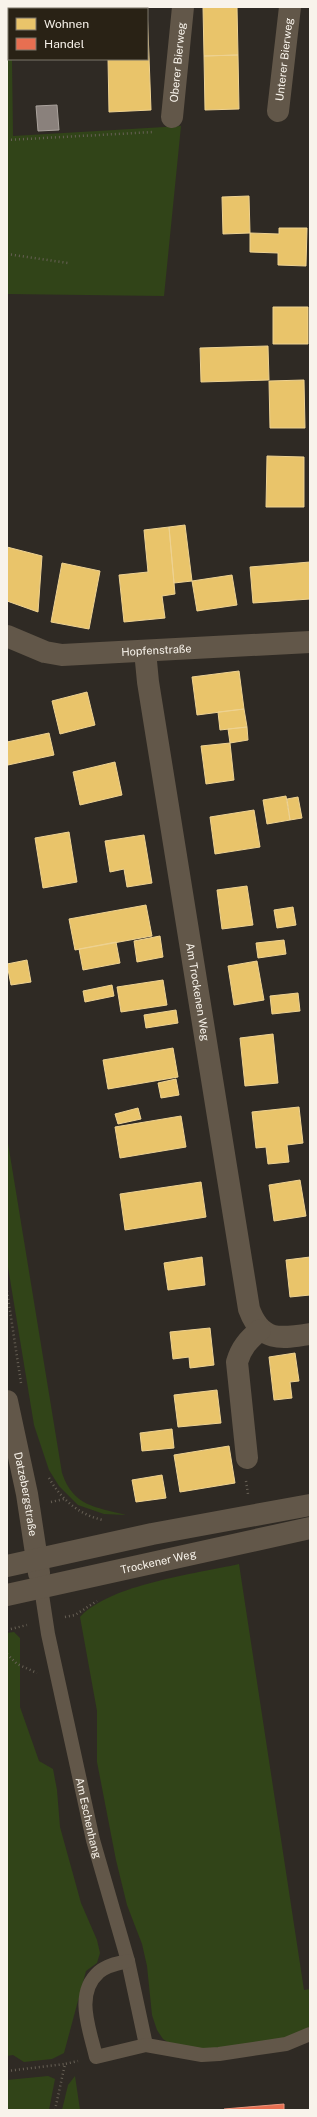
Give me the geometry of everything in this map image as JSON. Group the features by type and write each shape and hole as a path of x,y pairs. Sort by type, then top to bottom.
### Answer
{"street":[{"name":"Oberer Bierweg","path":"172,117 183,7"},
{"name":"Unterer Bierweg","path":"278,111 290,7"},
{"name":"Hopfenstraße","path":"7,636 45,652 62,655 310,642"},
{"name":"Am Trockenen Weg","path":"145,651 148,682 249,1309 260,1330"},
{"path":"247,1458 237,1362 240,1351 260,1330 270,1336 289,1337 310,1334"},
{"name":"Datzebergstraße","path":"7,1401 27,1494 41,1588"},
{"path":"7,1566 152,1534 310,1505"},
{"name":"Trockener Weg","path":"7,1595 310,1528"}],"lane":[{"name":"Am Eschenhang","path":"41,1588 58,1682 93,1840 128,1960 146,2045"},
{"path":"128,1960 106,1967 99,1972 91,1982 85,2000 87,2022 96,2057 146,2045 202,2055 219,2054 286,2044 310,2034"}],"path":[{"path":"7,140 173,131 172,117"},
{"path":"7,254 68,263"},
{"path":"7,1630 75,1615 104,1597"},
{"path":"7,1654 17,1664 58,1682"},
{"path":"7,2071 65,2064 96,2057"},
{"path":"55,2110 65,2064"}],"green space":[{"path":"7,7 12,7 8,8 8,60 12,60 13,136 181,126 164,296 7,294"},
{"path":"7,1137 62,1473 72,1492 79,1499 95,1507 126,1515 104,1514 78,1505 59,1486 49,1470 34,1425 7,1261"},
{"path":"239,1564 304,1990 310,1989 310,2027 284,2039 205,2050 172,2045 163,2039 157,2030 152,2015 147,1966 142,1944 127,1905 116,1860 97,1762 97,1711 80,1617 94,1606 112,1596 132,1588 178,1576"},
{"path":"14,1632 20,1638 20,1707 39,1761 53,1769 57,1790 60,1827 81,1903 97,1940 100,1953 97,1963 86,1971 64,2053 52,2059 24,2062 13,2055 7,2056 7,1633"},
{"path":"48,2076 55,2079 49,2110 7,2110 7,2080"},
{"path":"75,2076 80,2110 62,2110 68,2085"}],"building: Wohnen":[{"path":"147,7 147,8 106,8"},
{"path":"203,7 237,7 238,55 204,56"},
{"path":"148,32 149,57 148,57"},
{"path":"238,55 239,109 205,110 204,56"},
{"path":"149,57 151,110 109,112 108,60 148,60"},
{"path":"249,196 250,233 223,234 222,197"},
{"path":"279,228 307,228 306,266 278,265 278,253 250,252 250,233 279,234"},
{"path":"273,307 308,307 308,344 273,344"},
{"path":"268,346 269,380 201,382 200,348"},
{"path":"304,380 305,428 270,428 269,381"},
{"path":"267,456 304,457 304,507 266,507"},
{"path":"185,525 192,581 174,583 169,527"},
{"path":"169,527 175,594 162,596 165,618 124,622 119,575 148,572 144,530"},
{"path":"7,547 42,556 38,612 7,601"},
{"path":"310,562 310,599 253,603 250,567"},
{"path":"62,563 100,571 89,629 51,622"},
{"path":"232,575 237,605 197,611 192,581"},
{"path":"239,671 244,709 197,715 192,677"},
{"path":"87,692 95,725 60,734 52,701"},
{"path":"244,709 247,727 220,730 218,712"},
{"path":"247,727 248,740 230,743 228,729"},
{"path":"49,733 54,755 8,765 7,742"},
{"path":"230,743 234,780 206,784 201,746"},
{"path":"115,762 122,795 80,805 73,772"},
{"path":"286,796 290,820 267,824 263,800"},
{"path":"298,797 302,818 290,820 287,799"},
{"path":"254,810 260,847 215,854 210,817"},
{"path":"69,832 77,882 43,888 35,838"},
{"path":"144,835 152,883 127,887 124,869 110,872 105,841"},
{"path":"247,886 253,925 222,929 217,890"},
{"path":"146,905 152,936 75,950 69,919"},
{"path":"293,907 296,925 277,928 274,910"},
{"path":"160,936 163,957 137,962 134,941"},
{"path":"284,940 286,954 258,958 256,943"},
{"path":"116,942 120,963 83,970 79,949"},
{"path":"27,960 31,982 11,985 7,964"},
{"path":"257,961 264,1000 234,1005 228,966"},
{"path":"163,980 167,1005 121,1012 117,987"},
{"path":"112,985 114,996 85,1002 83,991"},
{"path":"298,993 300,1011 272,1014 270,996"},
{"path":"176,1010 178,1023 146,1028 144,1015"},
{"path":"273,1034 278,1083 245,1086 240,1038"},
{"path":"173,1048 178,1077 108,1089 103,1060"},
{"path":"176,1079 179,1095 161,1098 158,1083"},
{"path":"299,1107 303,1143 287,1145 289,1162 268,1164 266,1147 256,1148 252,1112"},
{"path":"138,1108 141,1119 118,1124 115,1114"},
{"path":"181,1116 186,1147 120,1158 115,1127"},
{"path":"300,1180 306,1216 274,1221 269,1185"},
{"path":"201,1182 206,1217 125,1230 120,1194"},
{"path":"202,1257 205,1285 168,1290 164,1263"},
{"path":"310,1257 310,1295 290,1297 286,1260"},
{"path":"210,1328 214,1365 190,1368 189,1357 173,1359 170,1332"},
{"path":"295,1353 299,1381 290,1382 292,1398 274,1400 269,1357"},
{"path":"217,1390 221,1423 178,1427 174,1395"},
{"path":"172,1429 174,1448 142,1451 140,1433"},
{"path":"229,1446 235,1483 180,1492 174,1455"},
{"path":"162,1475 166,1498 136,1502 132,1480"}],"building: Handel":[{"path":"284,2104 284,2110 224,2110 224,2109"}],"building: Industrie":[{"path":"57,105 59,130 38,131 36,106"}]}
